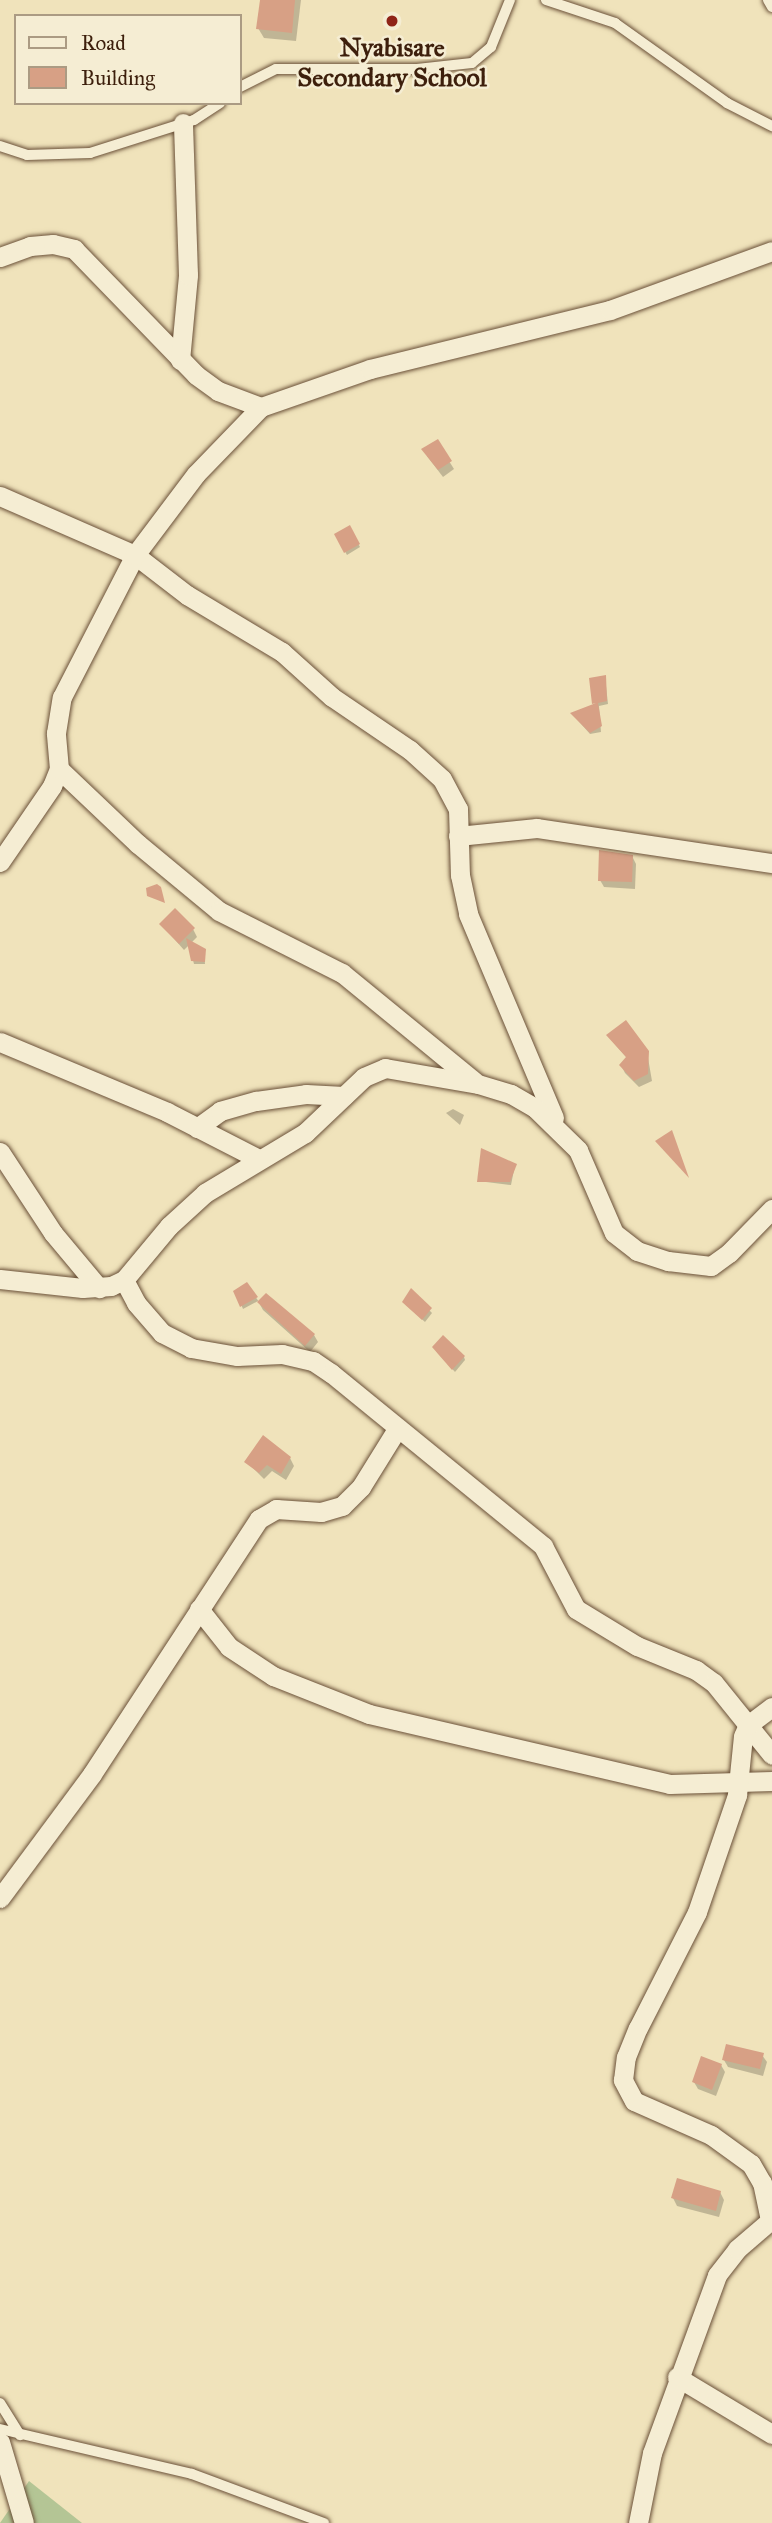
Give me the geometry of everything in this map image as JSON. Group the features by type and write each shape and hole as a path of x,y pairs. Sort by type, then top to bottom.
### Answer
{"street":[{"path":"180,360 188,275 183,123"},
{"path":"0,257 30,246 53,244 74,249 180,360 218,391 261,407"},
{"path":"0,862 37,811 59,769 57,733 62,697 135,555 195,474 261,407 370,369 610,310 772,251"},
{"path":"0,496 135,555 187,595 282,652 350,711 428,764 456,800 468,914 537,1086 557,1125 585,1162 614,1233 637,1251 668,1261 711,1265 729,1254 772,1209"},
{"path":"59,769 138,844 219,911 342,973 478,1084"},
{"path":"458,836 537,828 772,863"},
{"path":"0,1042 197,1128 259,1159"},
{"path":"0,1279 99,1288 124,1280 169,1226 205,1193 305,1133 364,1077 385,1068 478,1084 524,1100 557,1125"},
{"path":"197,1128 220,1111 256,1101 306,1094 344,1096"},
{"path":"0,1152 53,1233 99,1288"},
{"path":"124,1280 136,1303 162,1333 209,1352 282,1353 313,1362 543,1546 576,1609 637,1646 696,1670 726,1695 772,1755"},
{"path":"0,1898 92,1774 259,1519 276,1509 321,1512 342,1506 361,1487 397,1429"},
{"path":"199,1609 229,1647 273,1676 369,1714 670,1784 772,1780"},
{"path":"638,2523 652,2453 677,2377 717,2276 737,2249 771,2220 762,2183 751,2164 711,2135 634,2101 623,2080 626,2057 638,2028 693,1922 739,1780 740,1746 748,1725 772,1707"},
{"path":"677,2377 772,2434"},
{"path":"0,2442 24,2523"}],"lane":[{"path":"242,86 276,69 417,69 472,63 491,47 510,0"},
{"path":"546,0 615,23 727,103 772,126"},
{"path":"768,0 772,7"},
{"path":"0,146 27,155 90,153 183,123 216,105"},
{"path":"0,2403 20,2435"},
{"path":"0,2429 192,2474 324,2523"}],"green space":[{"path":"29,2481 82,2523 0,2523"}],"building":[{"path":"260,0 295,0 292,33 256,29"},
{"path":"438,439 452,461 438,470 421,449"},
{"path":"350,525 360,544 344,553 334,534"},
{"path":"606,675 607,701 598,703 602,726 590,733 570,713 596,703 592,704 589,678"},
{"path":"599,850 633,855 632,882 598,881"},
{"path":"157,884 161,887 165,903 147,896 146,888"},
{"path":"175,908 195,928 179,944 159,924"},
{"path":"186,938 206,949 205,962 191,961"},
{"path":"626,1020 649,1051 648,1074 634,1081 619,1065 626,1057 606,1035"},
{"path":"672,1130 689,1178 655,1141"},
{"path":"481,1148 517,1164 510,1182 477,1182"},
{"path":"247,1282 258,1297 240,1307 233,1291"},
{"path":"411,1288 432,1308 422,1320 402,1302"},
{"path":"266,1293 315,1334 305,1346 257,1302"},
{"path":"443,1335 465,1356 452,1370 432,1347"},
{"path":"263,1435 291,1457 281,1474 267,1465 259,1473 244,1462"},
{"path":"726,2044 764,2053 760,2069 722,2060"},
{"path":"701,2056 722,2064 712,2090 692,2082"},
{"path":"677,2178 721,2191 716,2211 671,2198"}],"place":[{"name":"Nyabisare Secondary School","path":"392,21"}]}
